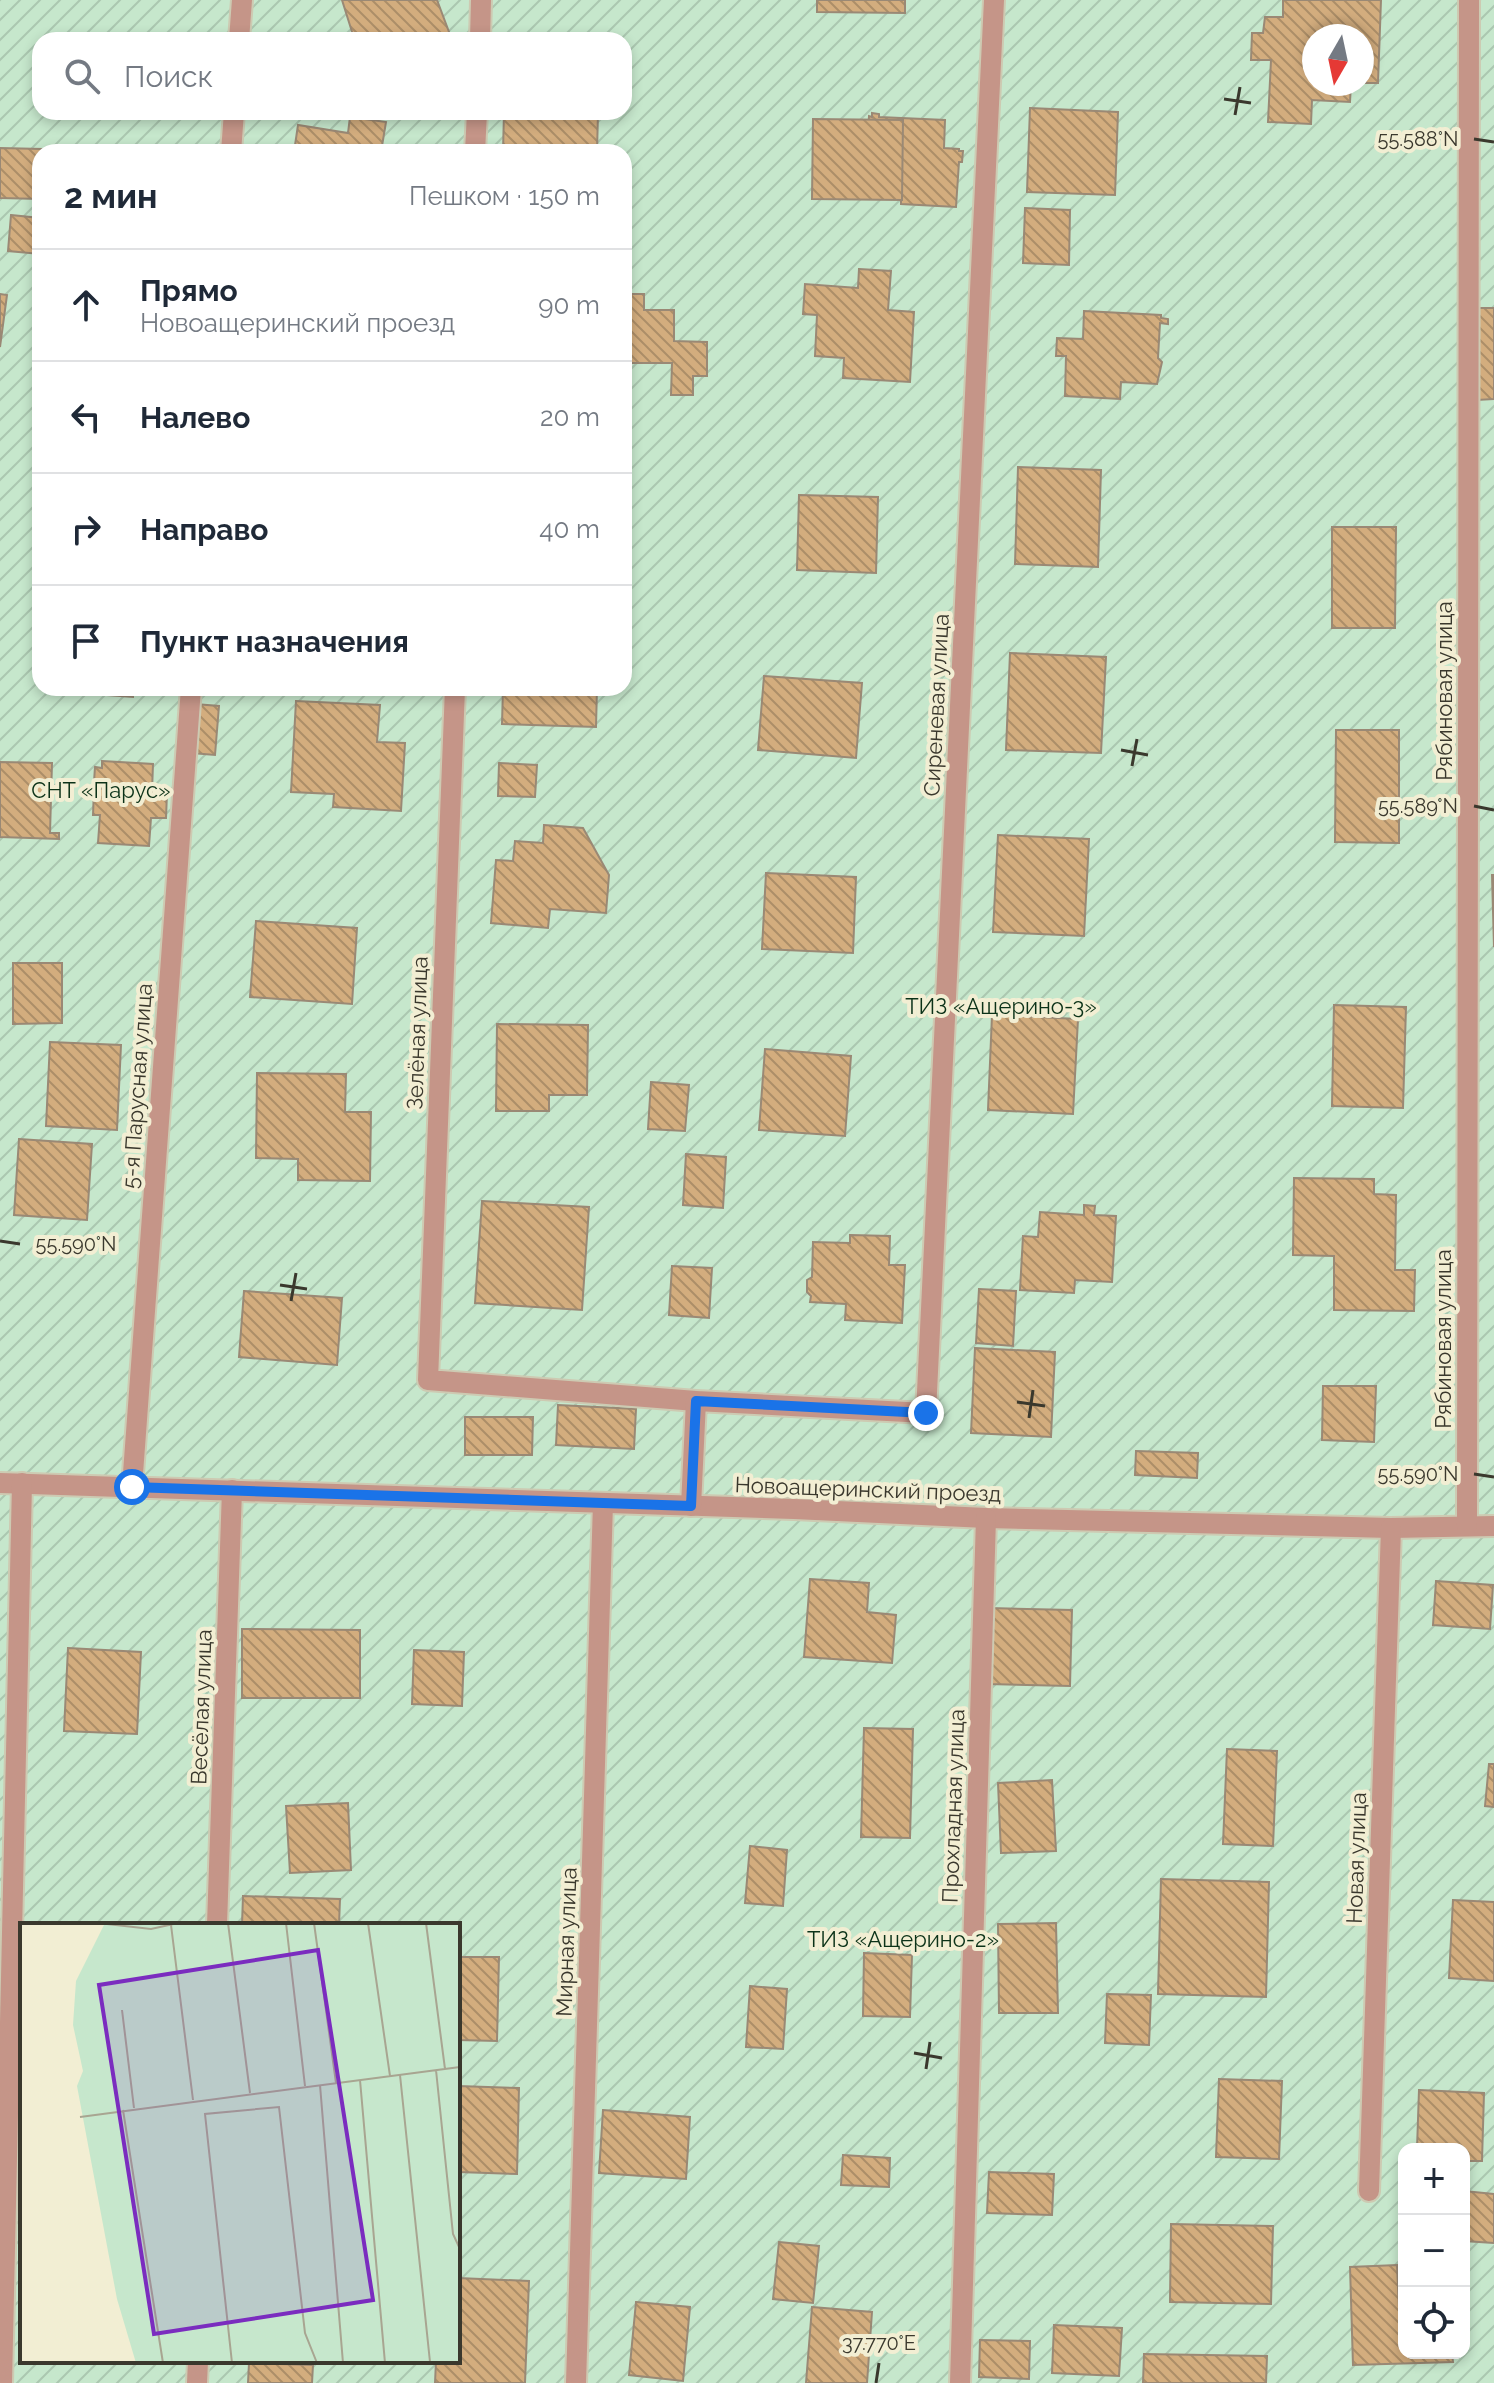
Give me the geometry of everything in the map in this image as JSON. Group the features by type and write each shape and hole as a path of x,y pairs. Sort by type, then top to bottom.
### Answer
{"street":[{"path":"240,32 242,0"},
{"path":"480,32 481,0"},
{"name":"Сиреневая улица","path":"696,1401 926,1413 994,0"},
{"name":"Рябиновая улица","path":"1467,1526 1469,0"},
{"path":"232,144 233,120"},
{"path":"475,144 477,120"},
{"name":"5-я Парусная улица","path":"132,1487 190,696"},
{"name":"Зелёная улица","path":"455,696 428,1380 696,1401"},
{"path":"691,1506 696,1401"},
{"name":"Новоащеринский проезд","path":"0,1483 986,1518 1391,1528 1494,1526"},
{"path":"2,2383 22,1483"},
{"name":"Весёлая улица","path":"217,1923 232,1490"},
{"name":"Мирная улица","path":"576,2383 603,1503"},
{"name":"Прохладная улица","path":"960,2383 986,1518"},
{"name":"Новая улица","path":"1369,2191 1391,1528"},
{"path":"197,2383 198,2363"}],"green space":[{"path":"0,0 1494,0 1494,2383 0,2383"}],"building":[{"path":"342,0 437,0 449,32 352,32"},
{"path":"817,0 905,0 905,13 817,12"},
{"path":"1283,0 1381,0 1378,83 1374,83 1374,24 1302,24 1302,96 1350,96 1350,102 1312,100 1311,124 1268,122 1271,60 1251,60 1252,33 1263,33 1265,17 1283,17"},
{"path":"1030,108 1118,112 1115,195 1027,192"},
{"path":"872,113 879,114 879,117 945,120 944,148 963,151 962,162 959,162 956,207 901,204 901,188 865,186 861,164 866,160 869,116 872,117"},
{"path":"813,119 903,120 902,200 812,199"},
{"path":"350,120 386,122 382,144 295,144 298,125 348,133"},
{"path":"504,120 598,120 597,144 503,144"},
{"path":"0,148 32,149 32,199 0,198"},
{"path":"1025,208 1070,210 1069,265 1023,263"},
{"path":"11,215 32,217 32,253 8,251"},
{"path":"859,269 891,271 888,310 914,312 910,382 843,378 844,358 815,356 817,315 803,314 805,284 858,288"},
{"path":"0,294 7,295 0,347"},
{"path":"632,294 644,294 644,310 674,310 674,341 707,342 707,376 693,376 693,395 671,395 672,363 632,363"},
{"path":"1474,308 1494,308 1494,399 1477,400"},
{"path":"1084,311 1161,315 1161,318 1168,319 1168,324 1160,323 1158,358 1162,362 1157,384 1121,382 1120,399 1065,396 1066,356 1056,356 1057,338 1083,339"},
{"path":"1018,467 1101,470 1098,567 1015,564"},
{"path":"799,495 878,497 876,573 797,570"},
{"path":"1332,527 1396,527 1395,628 1332,628"},
{"path":"1010,653 1106,657 1101,753 1006,750"},
{"path":"764,676 862,683 856,758 758,750"},
{"path":"503,696 597,696 596,727 502,724"},
{"path":"296,701 380,705 377,742 405,743 401,811 333,807 334,794 291,792"},
{"path":"195,704 219,706 215,755 192,753"},
{"path":"1336,730 1399,730 1399,843 1335,842"},
{"path":"102,761 153,764 152,792 167,793 166,818 151,818 149,846 98,843 100,815 93,815 94,789 101,789 102,782 94,782 95,767 102,768"},
{"path":"0,762 52,763 50,833 59,833 59,839 0,837"},
{"path":"499,763 537,765 535,797 498,796"},
{"path":"544,825 583,828 609,875 606,913 550,909 548,928 491,923 496,860 513,861 515,841 543,843"},
{"path":"998,835 1089,839 1084,936 993,932"},
{"path":"766,873 856,877 853,953 762,949"},
{"path":"1492,875 1494,875 1494,947"},
{"path":"256,921 357,928 352,1004 250,997"},
{"path":"13,963 62,963 62,1023 13,1024"},
{"path":"1334,1005 1406,1007 1403,1108 1332,1106"},
{"path":"992,1015 1078,1019 1073,1114 988,1110"},
{"path":"497,1024 588,1025 587,1095 549,1095 549,1111 496,1111"},
{"path":"50,1042 121,1045 117,1130 46,1126"},
{"path":"765,1049 851,1056 845,1136 759,1130"},
{"path":"257,1073 346,1074 345,1112 371,1112 370,1181 298,1180 298,1159 256,1158"},
{"path":"651,1082 689,1085 685,1131 648,1129"},
{"path":"19,1139 92,1144 87,1220 14,1215"},
{"path":"686,1154 726,1157 723,1208 683,1205"},
{"path":"1294,1178 1374,1179 1374,1194 1396,1195 1395,1270 1415,1270 1414,1311 1334,1310 1334,1256 1293,1255"},
{"path":"482,1201 589,1207 582,1310 475,1303"},
{"path":"1084,1205 1095,1206 1094,1215 1116,1216 1112,1282 1075,1280 1074,1293 1020,1290 1023,1236 1038,1237 1040,1212 1084,1215"},
{"path":"850,1235 890,1236 889,1265 905,1265 902,1323 845,1320 846,1304 810,1302 807,1280 812,1277 813,1242 850,1243"},
{"path":"672,1266 712,1268 709,1318 669,1315"},
{"path":"979,1289 1016,1291 1013,1346 976,1343"},
{"path":"244,1291 342,1298 337,1365 239,1357"},
{"path":"975,1348 1055,1352 1051,1437 971,1433"},
{"path":"1323,1386 1376,1386 1374,1442 1322,1440"},
{"path":"558,1405 636,1409 634,1449 556,1445"},
{"path":"465,1417 533,1417 532,1455 465,1455"},
{"path":"1136,1451 1198,1453 1197,1478 1135,1475"},
{"path":"810,1579 869,1583 867,1612 896,1615 892,1663 804,1657"},
{"path":"1436,1581 1493,1585 1490,1629 1433,1625"},
{"path":"989,1608 1072,1610 1070,1686 988,1684"},
{"path":"242,1629 360,1630 360,1698 242,1698"},
{"path":"68,1648 141,1652 137,1734 64,1731"},
{"path":"414,1650 464,1652 462,1706 412,1704"},
{"path":"864,1728 913,1729 910,1838 861,1837"},
{"path":"1227,1749 1277,1751 1273,1846 1223,1844"},
{"path":"1489,1764 1494,1764 1494,1807 1485,1806"},
{"path":"1052,1780 1056,1851 1001,1853 998,1783"},
{"path":"348,1803 351,1870 290,1873 286,1806"},
{"path":"750,1846 787,1850 783,1906 745,1903"},
{"path":"1161,1879 1269,1882 1266,1997 1158,1994"},
{"path":"243,1896 340,1899 339,1923 242,1923"},
{"path":"1453,1900 1494,1902 1494,1981 1449,1978"},
{"path":"1056,1923 1058,2013 999,2013 998,1924"},
{"path":"864,1953 912,1955 910,2017 863,2016"},
{"path":"460,1957 499,1957 497,2041 460,2040"},
{"path":"750,1986 787,1989 783,2049 746,2047"},
{"path":"1107,1994 1151,1995 1149,2045 1105,2043"},
{"path":"1219,2079 1282,2081 1279,2159 1216,2157"},
{"path":"460,2086 519,2088 517,2174 460,2172"},
{"path":"1419,2090 1484,2093 1482,2161 1470,2161 1470,2143 1417,2143"},
{"path":"603,2110 690,2117 686,2179 599,2173"},
{"path":"843,2155 890,2158 889,2187 841,2185"},
{"path":"989,2172 1054,2174 1052,2215 987,2213"},
{"path":"1470,2192 1494,2194 1494,2243 1470,2241"},
{"path":"1171,2224 1273,2226 1271,2304 1170,2302"},
{"path":"779,2242 819,2246 813,2303 773,2299"},
{"path":"1397,2265 1398,2359 1453,2359 1453,2362 1353,2365 1350,2267"},
{"path":"460,2278 529,2281 525,2383 435,2383 436,2363 460,2363"},
{"path":"636,2302 690,2307 683,2381 629,2375"},
{"path":"812,2307 872,2312 867,2383 806,2383"},
{"path":"1054,2325 1122,2328 1119,2376 1052,2373"},
{"path":"980,2340 1030,2341 1029,2379 979,2377"},
{"path":"1144,2354 1267,2356 1266,2383 1143,2383"},
{"path":"249,2363 313,2365 312,2383 248,2383"}],"route":[{"path":"132,1487 691,1506 696,1401 926,1413"}],"park label":[{"name":"СНТ «Парус»","path":"101,790"},
{"name":"ТИЗ «Ащерино-3»","path":"1001,1006"},
{"name":"ТИЗ «Ащерино-2»","path":"903,1939"}]}
